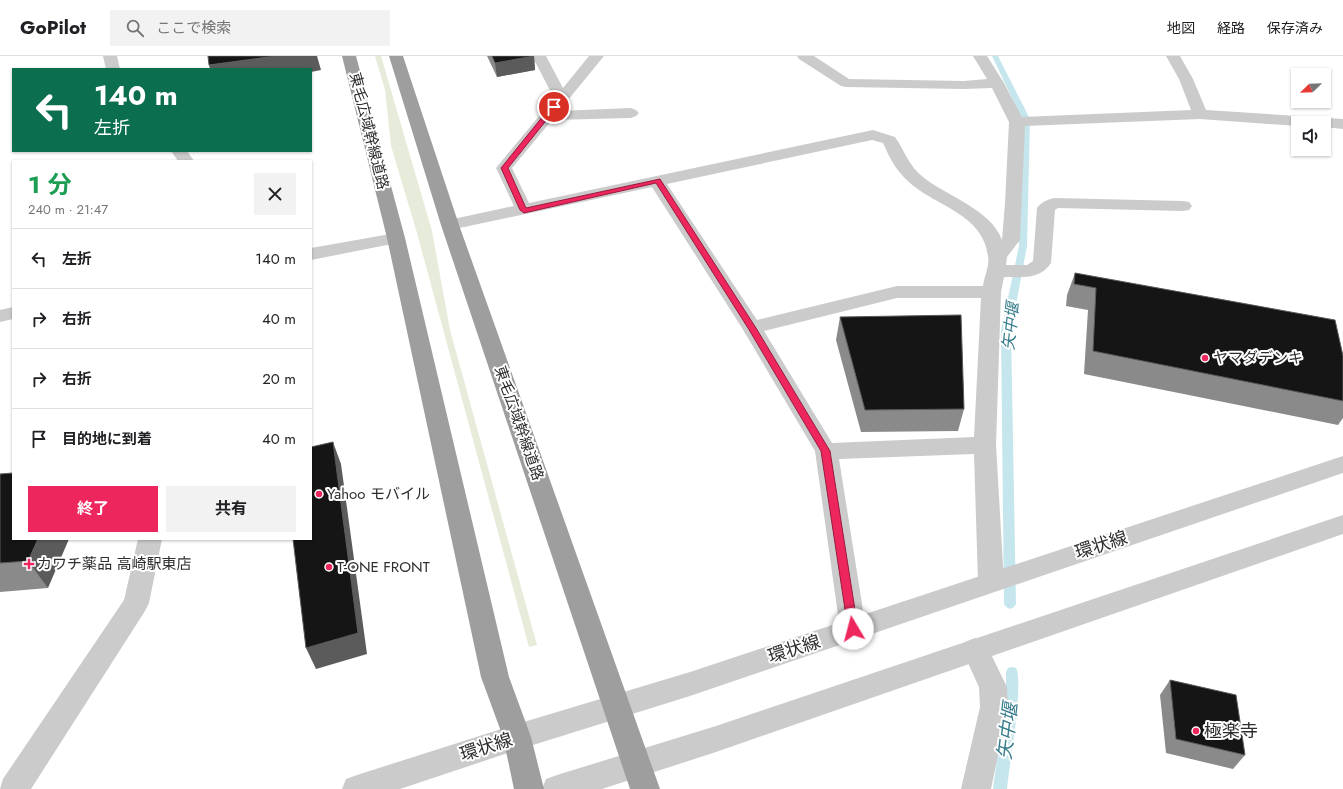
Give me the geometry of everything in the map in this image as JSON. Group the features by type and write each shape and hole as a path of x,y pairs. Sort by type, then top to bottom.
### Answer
{"highway":[{"name":"東毛広域幹線道路","path":"349,56 396,238 494,677 517,737 529,789"},
{"name":"東毛広域幹線道路","path":"396,56 450,225 641,777"}],"street":[{"path":"110,56 113,68"},
{"path":"539,56 562,98"},
{"path":"524,210 504,168 597,56"},
{"path":"804,56 846,83 964,85 997,83"},
{"path":"980,56 1024,121 1011,240 999,266 991,292 985,445 991,582"},
{"path":"1173,56 1186,79 1200,114"},
{"path":"547,116 631,113"},
{"path":"1024,121 1200,114 1343,124"},
{"path":"450,225 873,135 889,140 902,166 916,181 973,215 990,235 999,266"},
{"path":"657,181 752,328 826,451 853,629"},
{"path":"999,266 1032,271 1042,263 1046,208 1054,202 1183,206"},
{"path":"312,254 396,238"},
{"path":"752,328 897,292 991,292"},
{"path":"0,316 12,313"},
{"path":"826,451 985,445"},
{"name":"環状線","path":"358,789 517,737 617,707 1343,464"},
{"path":"557,789 641,777 975,650 1343,524"},
{"path":"14,789 136,603 150,540"},
{"path":"975,650 993,688 994,707 976,789"}],"green space":[{"path":"375,56 381,56 432,231 450,330 537,645 529,647 417,233 391,146 385,90"}],"building":[{"path":"208,56 276,56 209,65"},
{"path":"492,56 534,56 495,63"},
{"name":"ヤマダデンキ","path":"1075,273 1335,320 1343,356 1343,401 1093,351 1096,288 1074,284"},
{"path":"961,315 964,409 865,410 840,317"},
{"name":"T-ONE FRONT","path":"333,442 358,633 306,648 293,540 312,540 312,447"},
{"path":"12,473 12,540 38,540 28,561 0,563 0,474"},
{"path":"1170,680 1236,695 1245,755 1176,739"}],"waterway":[{"name":"矢中堰","path":"995,56 1026,119 1023,246 1006,331 1010,604"},
{"name":"矢中堰","path":"1000,789 1012,692 1012,672"}],"place":[{"name":"ヤマダデンキ","path":"1205,358"},
{"name":"Yahoo モバイル","path":"319,494"},
{"name":"カワチ薬品 高崎駅東店","path":"29,564"},
{"name":"T-ONE FRONT","path":"329,567"},
{"name":"極楽寺","path":"1196,731"}],"route":[{"path":"554,107 504,168 524,210 657,181 752,328 826,451 853,629"}]}
